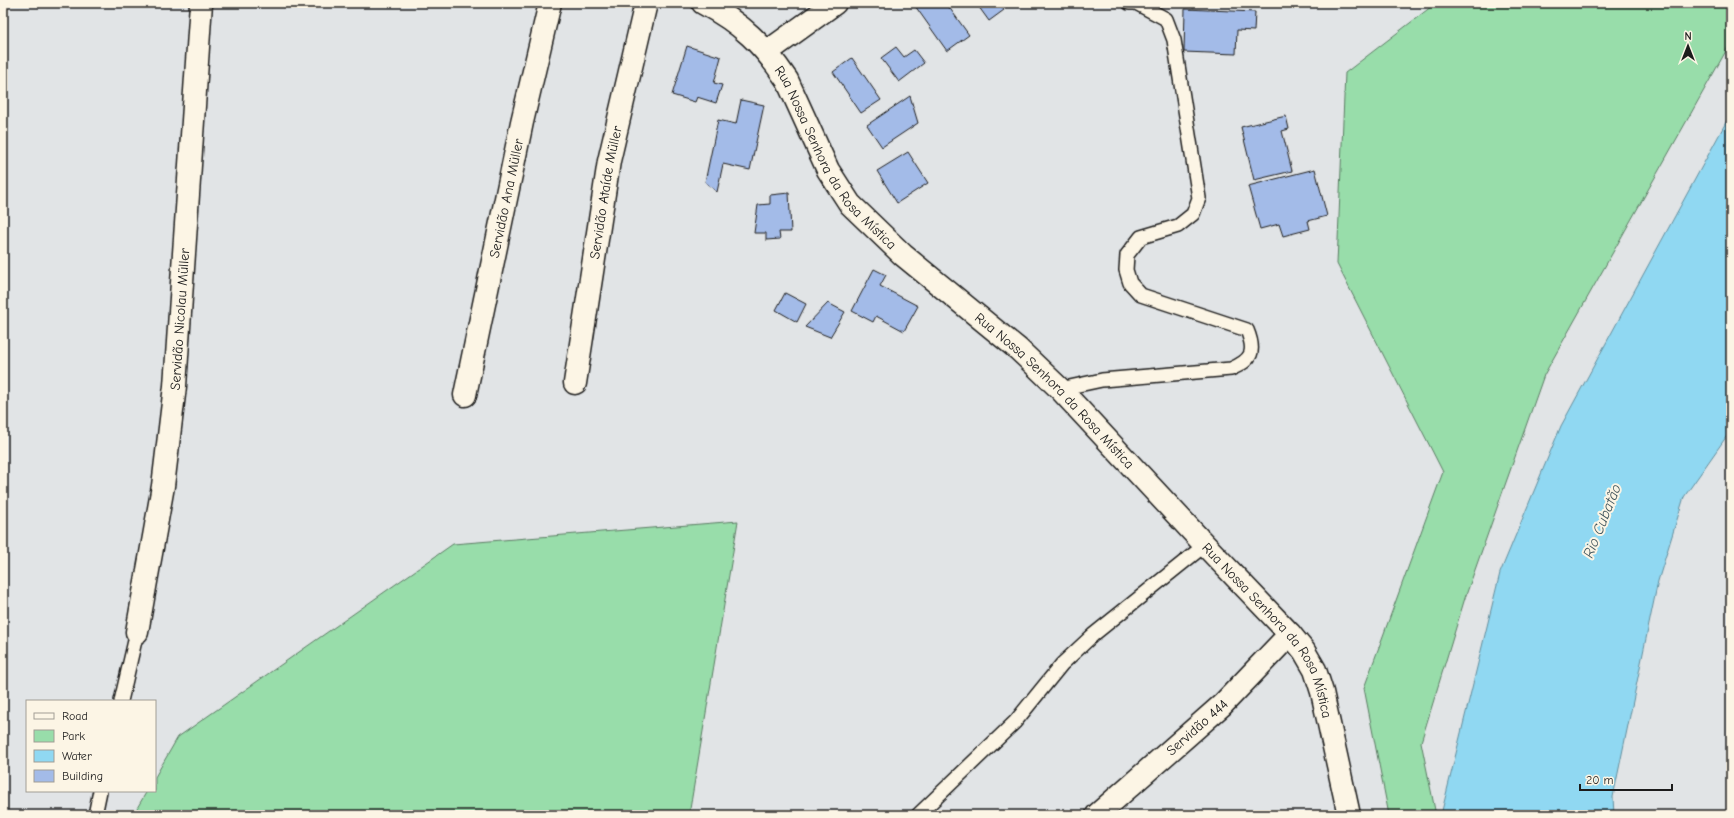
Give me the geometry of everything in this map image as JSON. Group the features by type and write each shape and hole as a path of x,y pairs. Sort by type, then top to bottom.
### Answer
{"street":[{"name":"Servidão Nicolau Müller","path":"137,632 163,486 175,386 201,3"},
{"name":"Servidão Ana Müller","path":"465,395 522,122 550,3"},
{"name":"Servidão Ataíde Müller","path":"575,383 609,161 646,3"},
{"name":"Rua Nossa Senhora da Rosa Mística","path":"703,3 746,30 767,52 787,80 828,170 850,204 903,254 1018,349 1060,389 1290,634 1304,651 1315,670 1322,692 1350,815"},
{"path":"767,52 835,3"},
{"name":"Servidão 444","path":"1097,815 1222,705 1290,634"}],"lane":[{"path":"1060,389 1102,380 1231,369 1245,363 1252,353 1252,341 1247,330 1142,295 1130,283 1126,270 1127,255 1141,237 1178,226 1193,214 1199,198 1174,40 1166,19 1136,4 1129,3"},
{"path":"918,815 1015,722 1062,664 1093,635 1205,545"},
{"path":"121,700 137,632"},
{"path":"95,815 100,792"}],"green space":[{"path":"1436,3 1731,3 1731,42 1544,375 1465,598 1421,742 1436,815 1389,815 1364,688 1443,472 1337,264 1345,73"},
{"path":"738,521 689,815 133,815 146,792 156,792 156,775 178,737 453,544"}],"water":[{"name":"Rio Cubatão","path":"1731,113 1731,430 1684,497 1658,581 1613,797 1614,815 1441,815 1500,573 1561,426"}],"building":[{"path":"913,3 946,3 969,35 947,51"},
{"path":"976,3 999,3 1004,10 989,21"},
{"path":"1185,9 1255,12 1254,31 1237,30 1236,54 1184,52"},
{"path":"687,46 721,57 714,83 722,85 716,103 697,97 695,102 672,95"},
{"path":"896,47 904,57 914,50 924,63 899,82 881,58"},
{"path":"852,58 881,100 861,113 833,72"},
{"path":"910,96 918,123 882,147 867,125"},
{"path":"741,100 764,105 750,170 723,164 717,192 705,182 718,120 736,124"},
{"path":"1286,116 1289,129 1282,131 1292,171 1254,180 1241,127"},
{"path":"908,152 928,183 897,203 877,171"},
{"path":"1315,169 1327,216 1308,221 1310,229 1283,236 1279,224 1260,229 1248,186"},
{"path":"789,193 791,232 779,232 780,239 766,240 766,233 754,233 758,205 770,204 770,195"},
{"path":"874,269 886,275 880,286 918,306 904,331 876,316 873,322 852,311"},
{"path":"785,293 806,304 797,322 776,310"},
{"path":"828,303 845,312 830,337 805,327"}]}
